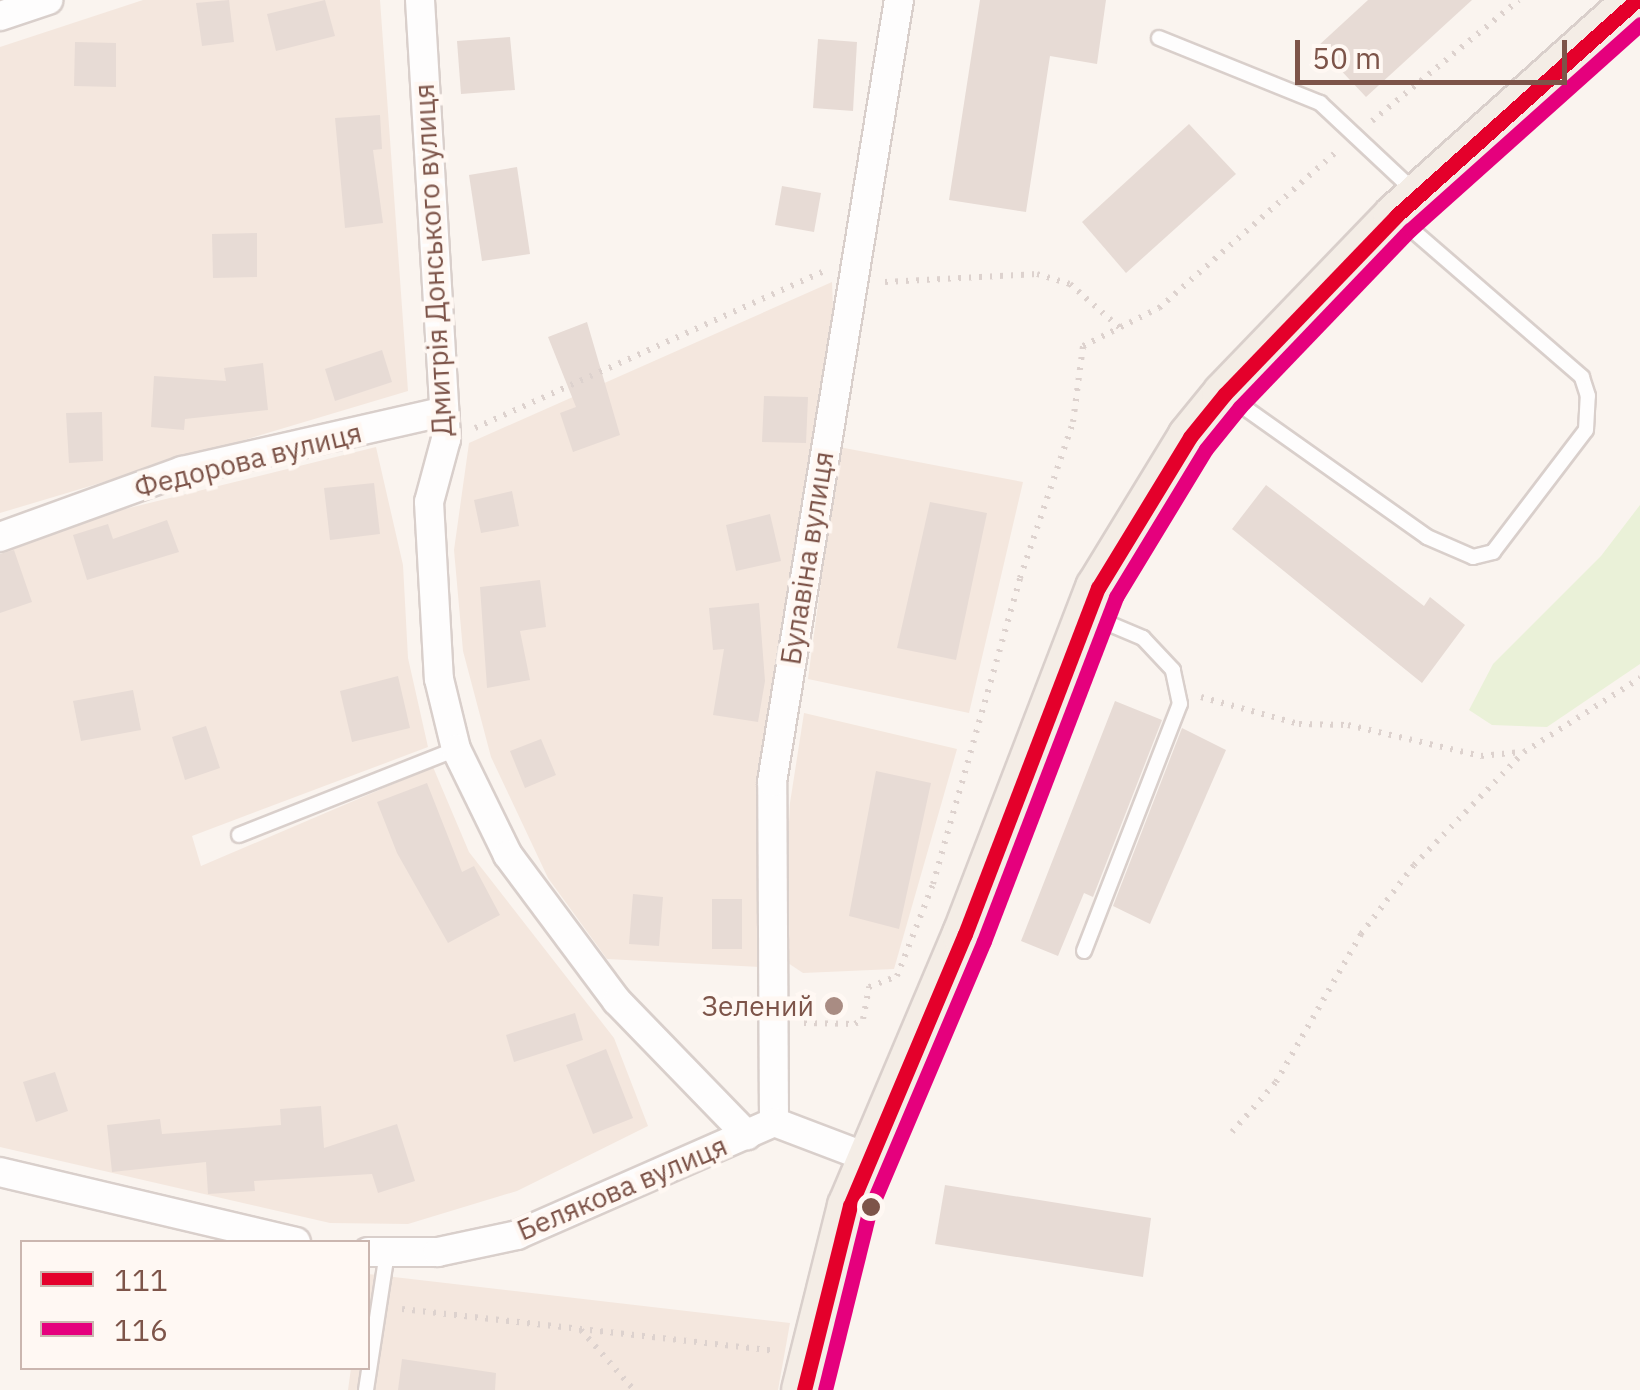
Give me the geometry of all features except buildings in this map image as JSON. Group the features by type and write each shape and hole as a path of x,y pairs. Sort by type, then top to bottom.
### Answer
{"main road":[{"path":"807,1372 868,1158 965,934 1088,615 1190,437 1225,394 1408,206 1630,15"}],"street":[{"path":"0,16 48,0"},
{"name":"Дмитрія Донського вулиця","path":"420,0 444,426 429,502 439,679 456,750 508,855 616,1001 747,1134"},
{"name":"Булавіна вулиця","path":"774,1122 772,782 900,0"},
{"name":"Федорова вулиця","path":"0,536 182,470 444,426"},
{"path":"774,1122 868,1158"},
{"name":"Белякова вулиця","path":"377,1252 438,1252 517,1235 774,1122"},
{"path":"0,1172 288,1240"}],"lane":[{"path":"1159,38 1320,103 1356,134 1408,206 1582,377 1588,396 1586,430 1494,552 1473,557 1427,537 1225,394"},
{"path":"1084,951 1180,704 1173,670 1143,638 1088,615"},
{"path":"239,836 456,750"},
{"path":"370,1366 380,1307 377,1252"}],"path":[{"path":"773,1023 855,1024 864,1019 869,987 896,976 933,884 1020,578 1073,422 1083,346 1159,308 1356,134 1519,0"},
{"path":"444,426 855,266 878,282 1038,274 1070,284 1120,328"},
{"path":"1232,1132 1276,1082 1361,934 1414,865 1524,752 1640,678"},
{"path":"1177,687 1299,724 1348,725 1481,756 1524,752"},
{"path":"380,1307 580,1329 807,1372"},
{"path":"580,1329 634,1390"}],"shaded area":[{"path":"143,0 380,0 408,391 0,513 0,47"},
{"path":"832,282 834,332 756,795 760,967 607,959 548,878 491,757 463,651 454,550 469,443"},
{"path":"376,447 403,565 408,658 428,747 192,836 201,866 433,767 469,852 614,1038 648,1126 517,1191 408,1224 330,1223 0,1147 0,554 117,511"},
{"path":"839,447 1023,482 969,713 808,679"},
{"path":"804,713 957,749 894,969 803,973 782,959 790,803"},
{"path":"370,1274 790,1323 778,1390 348,1390 351,1370 370,1370"}],"green space":[{"path":"1640,505 1640,664 1547,727 1492,725 1469,710 1493,664 1601,556"}],"transit line":[{"name":"111","path":"804,1390 850,1206 965,934 1098,588 1190,437 1225,394 1396,216 1637,0"},
{"name":"116","path":"825,1390 869,1212 984,941 1116,597 1206,449 1240,407 1410,230 1640,24"}],"place":[{"name":"Зелений","path":"834,1006"}]}
